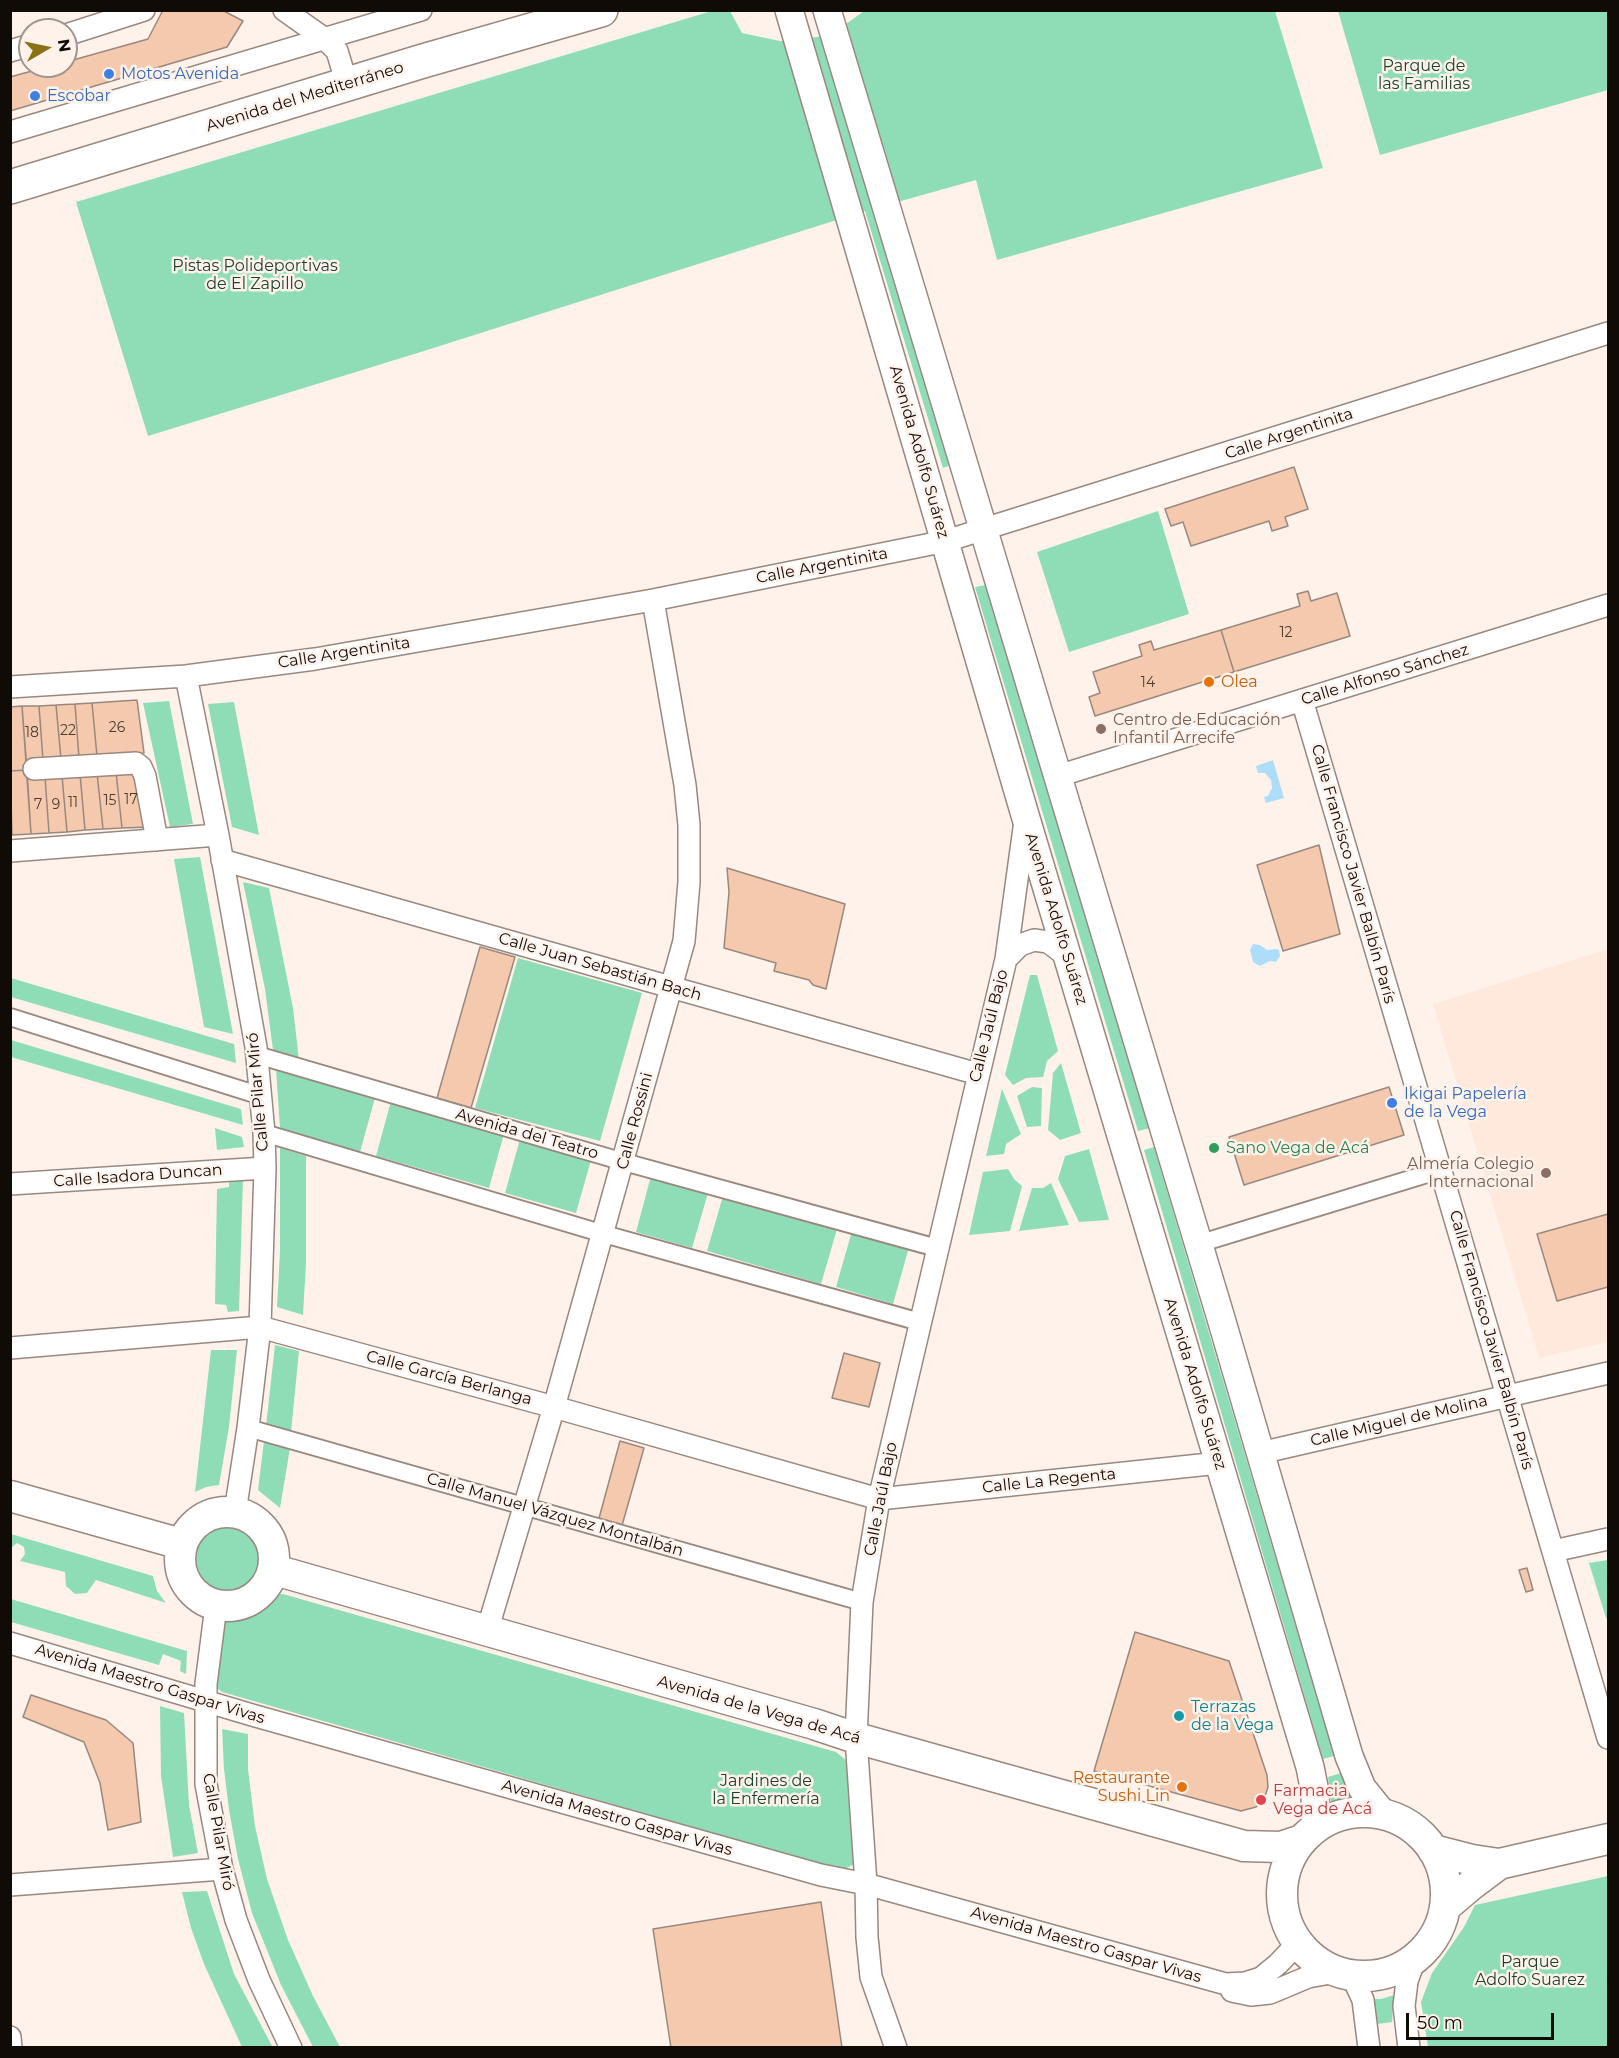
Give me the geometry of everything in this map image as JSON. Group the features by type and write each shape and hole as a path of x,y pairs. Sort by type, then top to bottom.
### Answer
{"main road":[{"name":"Avenida del Mediterráneo","path":"10,188 347,84 601,10"},
{"path":"10,1496 181,1544"},
{"path":"235,1512 256,1522 265,1530 274,1550 275,1570 268,1583 249,1601 236,1606 216,1606 197,1596 184,1578 181,1544 191,1528 210,1513 235,1512"},
{"name":"Avenida de la Vega de Acá","path":"275,1570 856,1738 1244,1846 1281,1847 1309,1834"},
{"path":"1362,1812 1383,1814 1410,1827 1422,1836 1433,1850 1444,1877 1443,1917 1435,1936 1422,1953 1400,1968 1369,1977 1344,1974 1315,1960 1298,1943 1286,1919 1282,1892 1288,1864 1309,1834 1341,1815 1362,1812"},
{"path":"1433,1850 1499,1864 1608,1839"},
{"name":"Avenida de la Vega de Acá","path":"1244,1846 1261,1857 1272,1870 1282,1892"},
{"path":"1445,1907 1499,1864"}],"street":[{"path":"78,31 144,10"},
{"path":"284,10 337,51 347,84"},
{"path":"10,132 324,39 382,17 421,10"},
{"name":"Avenida Adolfo Suárez","path":"789,10 1025,815 1313,1776 1309,1834"},
{"path":"827,10 1352,1764 1362,1788 1383,1814"},
{"name":"Calle Argentinita","path":"10,687 186,676 315,659 653,600 946,541 1608,333"},
{"name":"Calle Rossini","path":"488,1631 555,1407 684,941 689,825 685,785 653,600"},
{"name":"Calle Alfonso Sánchez","path":"1058,776 1608,605"},
{"name":"Calle Pilar Miró","path":"186,676 218,836 257,1055 264,1133 260,1327 235,1512"},
{"name":"Calle Francisco Javier Balbín París","path":"1302,700 1608,1738"},
{"path":"34,769 136,763 141,766 145,776 157,840"},
{"name":"Calle Jaúl Bajo","path":"896,2048 871,1977 867,1937 866,1884 856,1738 862,1602 879,1499 1006,958 1025,815"},
{"path":"10,851 218,836"},
{"name":"Calle Juan Sebastián Bach","path":"222,860 978,1074"},
{"name":"Calle Jaúl Bajo","path":"1006,958 1020,945 1034,940 1048,942 1068,957"},
{"path":"10,1017 261,1096"},
{"name":"Avenida del Teatro","path":"257,1055 624,1162 937,1248"},
{"path":"264,1133 604,1234 920,1322"},
{"name":"Calle Isadora Duncan","path":"10,1184 265,1168"},
{"path":"1198,1244 1440,1170"},
{"name":"Calle García Berlanga","path":"10,1348 260,1327 555,1407 879,1499"},
{"name":"Calle Miguel de Molina","path":"1260,1453 1608,1373"},
{"name":"Calle Manuel Vázquez Montalbán","path":"248,1428 862,1602"},
{"name":"Calle La Regenta","path":"879,1499 1219,1463"},
{"path":"1553,1551 1608,1539"},
{"name":"Calle Pilar Miró","path":"216,1606 206,1700 206,1784 222,1869 236,1920 259,1980 291,2048"},
{"name":"Avenida Maestro Gaspar Vivas","path":"10,1643 252,1715 798,1869 866,1884 1226,1984 1245,1983 1261,1978 1298,1943"},
{"path":"10,1885 222,1869"},
{"path":"1409,2048 1404,2006 1407,1981 1414,1959"},
{"path":"1344,1974 1363,2000 1369,2048"},
{"name":"Avenida Maestro Gaspar Vivas","path":"1226,1984 1232,1991 1251,1995 1270,1993 1308,1977 1344,1974"},
{"path":"10,2037 11,2048"}],"shaded area":[{"name":"Almería Colegio Internacional","path":"1608,949 1608,1342 1539,1358 1433,1004"}],"green space":[{"name":"Pistas Polideportivas de El Zapillo","path":"715,10 730,11 742,33 780,41 818,37 846,24 864,11 1275,11 1323,168 997,260 976,180 876,208 956,463 943,468 865,211 148,436 76,202"},
{"name":"Parque de las Familias","path":"1338,11 1608,11 1608,90 1380,155"},
{"path":"1158,511 1189,614 1069,652 1037,552"},
{"path":"986,585 1150,1128 1138,1131 975,587"},
{"path":"169,701 193,824 170,827 143,703"},
{"path":"234,702 259,835 232,827 208,704"},
{"path":"200,857 233,1034 204,1027 174,859"},
{"path":"243,882 269,888 293,1008 299,1060 273,1050 265,989"},
{"path":"518,958 642,993 600,1141 475,1108"},
{"path":"1030,975 1037,975 1058,1051 1047,1061 1043,1077 1026,1078 1013,1085 1005,1075"},
{"path":"11,978 234,1044 236,1063 11,997"},
{"path":"11,1040 241,1109 243,1125 11,1057"},
{"path":"1061,1063 1081,1133 1060,1140 1048,1130 1053,1073"},
{"path":"276,1069 375,1098 360,1152 280,1128"},
{"path":"1032,1087 1042,1088 1041,1126 1027,1127 1017,1096"},
{"path":"1002,1089 1021,1134 1006,1144 1004,1154 986,1156"},
{"path":"391,1101 504,1134 489,1188 376,1156"},
{"path":"215,1128 242,1137 244,1147 217,1150"},
{"path":"520,1139 591,1160 576,1213 505,1193"},
{"path":"1154,1147 1334,1756 1323,1759 1144,1150"},
{"path":"280,1148 306,1156 306,1263 303,1315 277,1307 280,1251"},
{"path":"1089,1149 1109,1220 1079,1222 1058,1179 1065,1156"},
{"path":"1008,1169 1022,1186 1010,1231 969,1235 983,1172"},
{"path":"651,1176 708,1193 692,1248 636,1232"},
{"path":"243,1178 239,1311 228,1312 226,1305 215,1304 217,1189 229,1187 229,1179"},
{"path":"1051,1183 1069,1225 1019,1231 1032,1188 1043,1188"},
{"path":"723,1196 837,1229 821,1284 707,1251"},
{"path":"852,1231 909,1247 893,1304 836,1287"},
{"path":"275,1345 299,1351 291,1432 266,1426"},
{"path":"211,1350 237,1350 229,1427 219,1485 195,1492"},
{"path":"264,1441 290,1448 280,1508 258,1490"},
{"path":"227,1523 241,1526 253,1533 260,1545 263,1559 260,1573 253,1585 241,1592 227,1595 213,1592 201,1585 194,1573 191,1559 194,1545 201,1533 213,1526"},
{"path":"11,1534 153,1576 157,1591 166,1603 96,1580 87,1593 75,1594 66,1586 65,1572 20,1561 25,1554 24,1547 17,1543 11,1548"},
{"path":"1608,1560 1608,1617 1606,1618 1589,1563"},
{"name":"Jardines de la Enfermería","path":"276,1594 283,1594 836,1752 847,1761 849,1768 857,1859 847,1868 839,1869 222,1692 215,1683 223,1620 228,1616 250,1612"},
{"path":"11,1599 187,1651 186,1674 180,1671 181,1661 163,1654 159,1665 11,1622"},
{"path":"160,1706 184,1713 189,1805 198,1853 173,1857 161,1776"},
{"path":"222,1729 248,1734 248,1769 255,1826 267,1879 288,1940 313,1996 340,2047 313,2047 281,1985 252,1913 238,1859 229,1810"},
{"path":"1341,1773 1353,1796 1331,1802 1328,1777"},
{"name":"Parque Adolfo Suarez","path":"1608,1876 1608,2047 1428,2047 1421,2002 1432,1973 1464,1927 1475,1905"},
{"path":"207,1891 234,1974 272,2046 242,2047 204,1964 191,1928 182,1892"},
{"path":"1394,1995 1392,2022 1378,2024 1376,2011 1370,1999 1381,1999"}],"water":[{"path":"1273,760 1284,798 1266,803 1264,797 1268,796 1272,788 1271,780 1265,773 1258,773 1256,766"},
{"path":"1253,944 1260,945 1267,950 1279,950 1280,956 1276,962 1270,961 1260,966 1253,962 1250,950"}],"building":[{"path":"163,10 222,10 243,21 227,47 10,111 10,77 18,75 18,78 78,78 78,59 148,39"},
{"path":"1294,467 1308,509 1285,517 1288,526 1272,531 1269,521 1191,546 1183,522 1171,526 1165,509"},
{"path":"1308,591 1311,601 1337,593 1350,636 1234,672 1221,630 1300,606 1297,594"},
{"path":"1221,630 1234,672 1095,716 1089,697 1100,693 1093,672 1142,656 1139,645 1151,641 1154,650"},
{"path":"137,700 144,753 97,756 92,703"},
{"path":"92,703 97,756 79,758 75,704"},
{"path":"75,704 79,758 61,759 56,705"},
{"path":"56,705 61,759 43,760 39,706"},
{"path":"22,706 27,770 10,771 10,707"},
{"path":"22,706 39,706 43,760 26,762"},
{"path":"27,770 31,834 12,835 10,771"},
{"path":"137,771 150,827 122,828 116,772"},
{"path":"116,772 122,828 103,829 97,773"},
{"path":"97,773 103,829 85,830 80,774"},
{"path":"80,774 85,830 67,832 62,776"},
{"path":"62,776 67,832 49,833 45,777"},
{"path":"45,777 49,833 31,834 27,778"},
{"path":"1319,845 1340,934 1283,951 1257,865"},
{"path":"727,868 845,904 826,989 813,985 809,980 774,971 776,963 724,948 729,892"},
{"path":"480,947 515,957 471,1108 437,1098"},
{"path":"1389,1087 1404,1135 1244,1185 1229,1137"},
{"path":"1608,1214 1608,1287 1557,1301 1537,1234"},
{"path":"844,1353 880,1363 869,1407 832,1398"},
{"path":"620,1441 644,1448 621,1529 598,1522"},
{"path":"1527,1568 1533,1590 1526,1592 1519,1570"},
{"name":"Terrazas de la Vega","path":"1135,1632 1229,1661 1267,1775 1268,1787 1264,1799 1256,1807 1241,1811 1094,1771"},
{"path":"31,1695 106,1720 133,1743 141,1822 108,1830 100,1783 84,1742 23,1717"},
{"path":"821,1902 842,2048 671,2048 653,1929"}],"place":[{"name":"Motos Avenida","path":"109,74"},
{"name":"Escobar","path":"35,96"},
{"name":"Olea","path":"1209,682"},
{"name":"Centro de Educación Infantil Arrecife","path":"1101,729"},
{"name":"Ikigai Papelería de la Vega","path":"1392,1103"},
{"name":"Sano Vega de Acá","path":"1214,1148"},
{"name":"Almería Colegio Internacional","path":"1546,1173"},
{"name":"Terrazas de la Vega","path":"1179,1716"},
{"name":"Restaurante Sushi Lin","path":"1182,1787"},
{"name":"Farmacia Vega de Acá","path":"1261,1800"}]}
